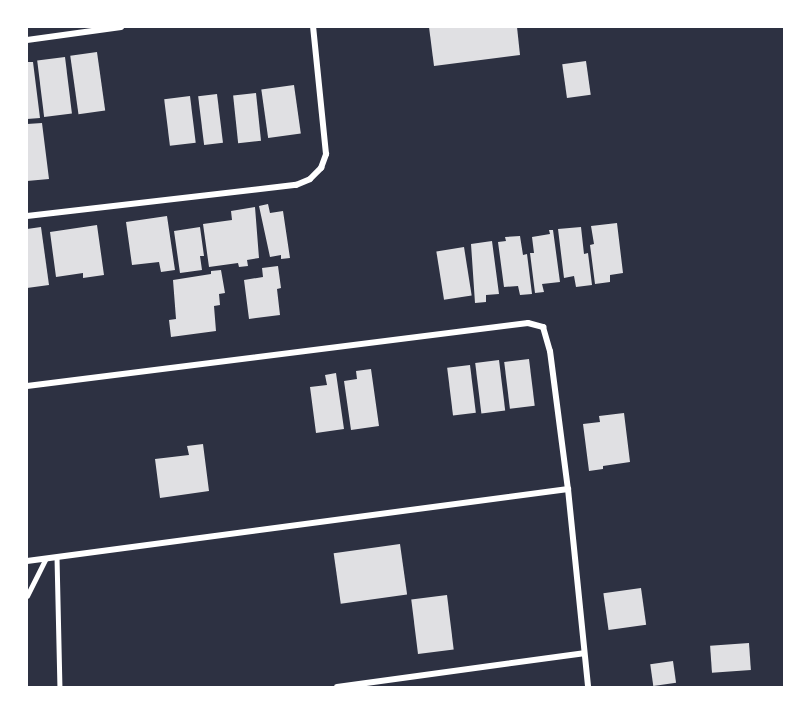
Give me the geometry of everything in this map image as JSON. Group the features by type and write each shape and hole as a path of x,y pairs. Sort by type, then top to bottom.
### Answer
{"street":[{"path":"27,40 122,27"},
{"path":"27,216 296,185 310,179 321,168 326,154 313,27"},
{"path":"27,386 528,323 543,327 550,351 568,489 588,687"},
{"path":"27,561 568,489"},
{"path":"337,687 584,653"}],"lane":[{"path":"57,557 60,687"},
{"path":"27,596 46,558"}],"building":[{"path":"429,27 517,27 520,55 434,66"},
{"path":"97,52 105,110 78,114 70,56"},
{"path":"65,57 72,114 44,117 37,60"},
{"path":"586,61 591,95 567,98 562,64"},
{"path":"27,62 33,62 40,118 27,119"},
{"path":"294,85 301,134 268,138 261,90"},
{"path":"256,93 261,141 238,143 233,95"},
{"path":"217,94 223,143 204,145 198,96"},
{"path":"190,96 196,143 170,146 164,99"},
{"path":"42,123 49,179 27,181 27,124"},
{"path":"268,204 270,213 283,211 290,258 281,259 281,255 270,257 259,206"},
{"path":"255,207 259,258 247,260 248,266 239,267 238,263 209,267 203,224 232,220 231,211"},
{"path":"167,216 175,270 161,272 159,262 132,265 126,222"},
{"path":"617,223 623,273 610,275 610,282 595,284 590,245 594,244 591,226"},
{"path":"97,225 104,275 83,278 83,273 56,277 50,232"},
{"path":"41,227 49,285 27,288 27,229"},
{"path":"200,227 204,256 200,256 202,270 180,273 174,231"},
{"path":"581,227 584,254 588,253 592,285 576,287 574,276 564,278 558,229"},
{"path":"549,230 553,230 560,282 542,284 544,292 535,293 530,253 534,253 532,237 550,234"},
{"path":"520,236 523,255 527,254 532,294 520,295 518,286 504,287 498,242 506,241 505,237"},
{"path":"492,241 499,294 486,295 486,302 475,303 471,244"},
{"path":"464,247 472,295 444,300 436,251"},
{"path":"278,266 281,288 277,289 280,315 249,319 244,280 263,277 262,268"},
{"path":"221,270 225,293 219,294 220,305 214,306 216,331 171,337 169,320 176,319 173,280 211,274 211,271"},
{"path":"529,359 535,406 510,409 504,362"},
{"path":"499,360 505,411 481,414 475,363"},
{"path":"470,365 476,413 453,415 447,368"},
{"path":"371,369 379,426 351,430 344,381 357,379 356,371"},
{"path":"336,373 344,429 316,433 310,387 327,385 325,375"},
{"path":"624,413 630,462 603,466 603,469 589,471 583,424 600,422 599,416"},
{"path":"203,444 209,491 160,498 155,459 189,455 187,446"},
{"path":"400,544 407,595 341,604 334,553"},
{"path":"641,588 646,625 609,630 603,593"},
{"path":"447,595 454,650 418,654 411,599"},
{"path":"749,643 751,670 712,673 710,646"},
{"path":"673,661 676,683 653,686 650,664"}]}
